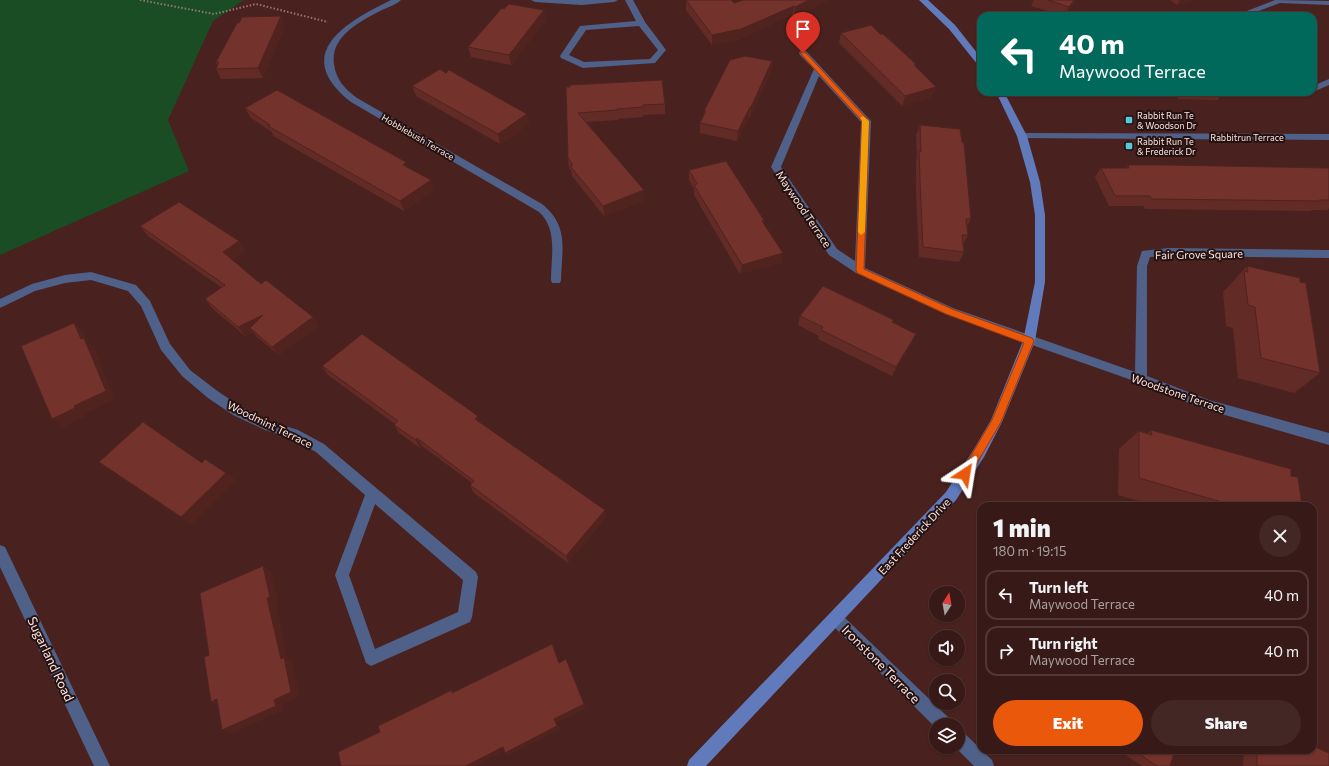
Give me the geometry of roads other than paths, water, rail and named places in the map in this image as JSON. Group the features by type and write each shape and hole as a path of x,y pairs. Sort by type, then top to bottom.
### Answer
{"street":[{"name":"Hobblebush Terrace","path":"397,0 347,28 333,42 328,56 332,77 339,88 372,112 538,206 547,213 554,224 556,238 556,280"},
{"path":"535,0 582,3 614,0"},
{"path":"629,0 641,23 662,50 652,61 583,66 564,56 583,28 641,23"},
{"path":"922,0 952,27 977,58"},
{"path":"1249,12 1279,1 1329,3"},
{"path":"803,53 866,121 860,270"},
{"name":"Maywood Terrace","path":"818,69 776,166 833,252 860,270 949,312 1029,341"},
{"path":"1317,87 1329,82"},
{"name":"East Frederick Drive","path":"695,766 951,496 979,453 996,422 1029,341 1040,282 1041,250 1040,215 1035,182 1022,136 1002,96"},
{"name":"Rabbitrun Terrace","path":"1022,136 1329,138"},
{"name":"Fair Grove Square","path":"1141,380 1142,266 1146,254 1168,252 1329,254"},
{"name":"Woodmint Terrace","path":"0,304 32,288 65,279 91,276 132,288 146,304 165,348 186,373 212,394 237,411 269,426 294,434 320,448 471,577 465,617 371,658 342,576 372,493"},
{"name":"Woodstone Terrace","path":"1029,341 1208,405 1329,439"},
{"name":"Sugarland Road","path":"0,552 102,766"},
{"name":"Ironstone Terrace","path":"836,619 937,718"},
{"path":"965,746 986,766"}],"place":[{"name":"Rabbit Run Te & Woodson Dr","path":"1129,120"},
{"name":"Rabbit Run Te & Frederick Dr","path":"1129,146"}]}
